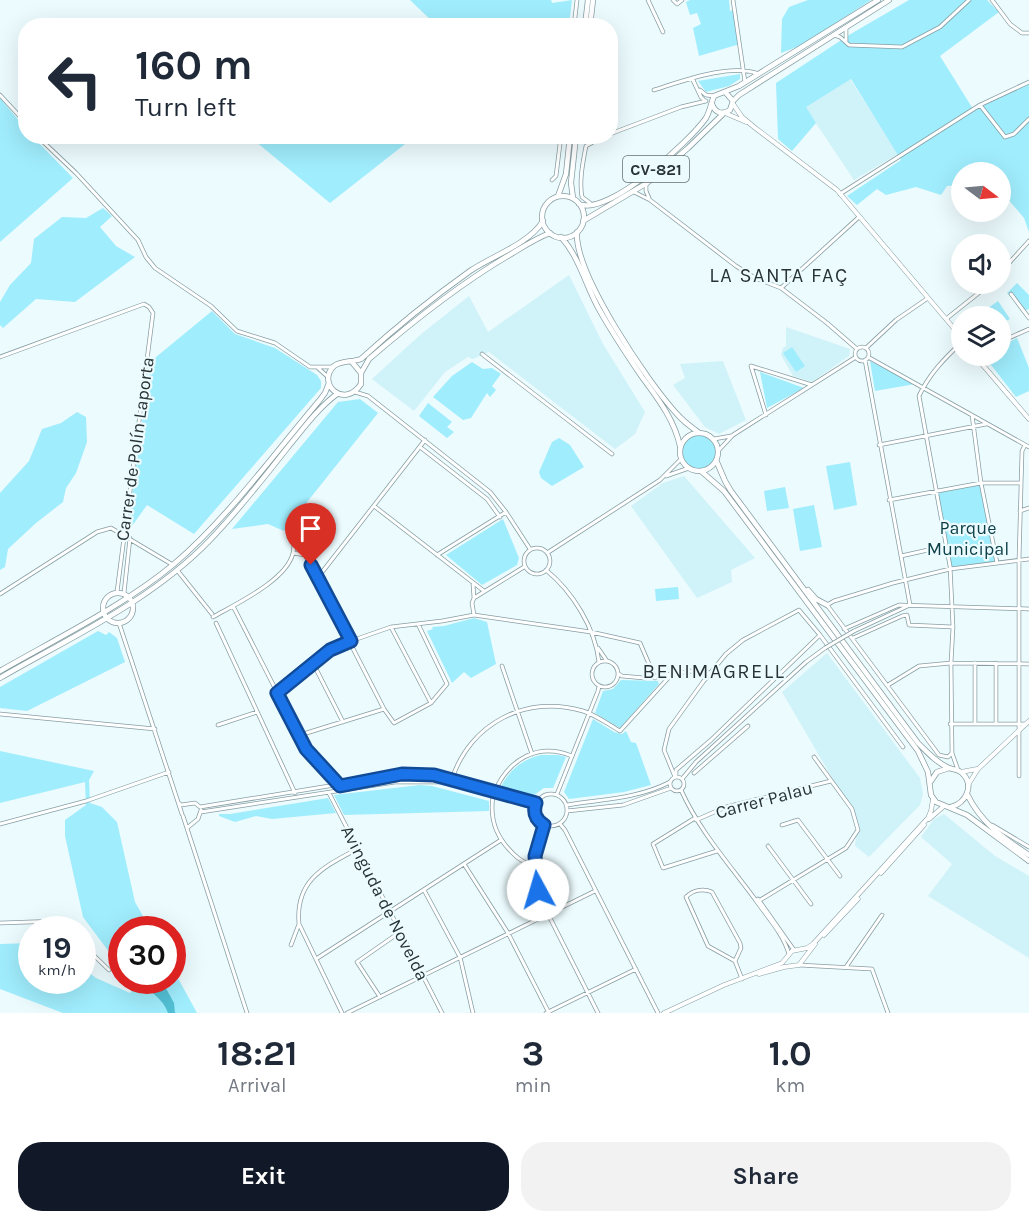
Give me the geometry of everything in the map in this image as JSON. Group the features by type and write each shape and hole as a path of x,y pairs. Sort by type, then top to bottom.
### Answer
{"main road":[{"path":"724,113 716,111 713,100 720,92 726,93 759,74 878,0"},
{"name":"CV-821","path":"583,221 647,183 730,110 739,95 889,0"},
{"path":"587,18 592,1"},
{"path":"591,18 592,1"},
{"path":"726,93 733,103"},
{"name":"CV-821","path":"579,204 589,206 598,203 642,179 686,143 707,116 713,100"},
{"path":"0,671 103,612 126,594 173,565 192,548 233,503 326,393 333,367 341,362 352,362 361,358 409,317 473,269 534,233 543,221 545,206 558,196 566,174 569,144"},
{"path":"573,198 571,183 575,144"},
{"path":"558,196 573,198 584,215 577,232 577,242 610,319 678,417 698,432 714,439 718,451 716,460 712,466 701,471"},
{"path":"543,221 550,233 561,237 577,232"},
{"path":"328,380 337,394 346,396 355,393 361,384 361,373 368,360 479,273 550,233"},
{"path":"561,237 573,253 593,299 611,331 669,416 678,435 681,459 689,468 701,471 724,491 918,751 923,759 933,799 967,815 1029,861"},
{"path":"352,362 361,373"},
{"path":"0,678 132,602 177,570 222,527 306,425 328,400 337,394"},
{"path":"680,446 689,435 698,432"},
{"path":"716,460 731,492 918,743 949,768 960,771 968,785 967,794 962,802 947,807"},
{"path":"788,567 816,599 827,605"},
{"path":"117,592 126,594 133,608 128,620 119,623 106,617 103,612 104,603 108,597 117,592"},
{"path":"930,782 937,772 949,768"},
{"path":"967,794 976,811 986,822 1029,855"}],"street":[{"path":"575,18 577,0"},
{"path":"648,0 663,32"},
{"path":"673,0 677,4 682,0"},
{"path":"733,0 745,82"},
{"path":"833,35 846,41 849,45 902,46 940,27 969,0"},
{"path":"992,0 1010,24 1022,33 1029,33"},
{"path":"846,27 846,41"},
{"path":"654,90 691,78 744,69 759,74"},
{"path":"691,78 706,101"},
{"path":"840,194 980,105 1029,82"},
{"path":"698,89 713,100"},
{"path":"0,95 18,114"},
{"path":"618,131 681,107 713,100"},
{"path":"733,103 742,117 840,194 951,326"},
{"path":"980,105 1005,137 1014,134 1029,119"},
{"path":"724,113 754,127"},
{"path":"45,144 76,173 138,240 146,257 155,268 211,306 237,331 275,343 310,367 333,367"},
{"path":"552,180 556,177 560,144"},
{"path":"590,144 586,146 582,170 582,197 587,202 598,203"},
{"path":"647,183 645,191 650,200"},
{"path":"634,191 650,200 755,279 781,288 857,349"},
{"path":"781,288 859,217"},
{"path":"1011,261 1029,241"},
{"path":"946,319 977,294"},
{"path":"1011,294 1029,318"},
{"path":"857,349 866,348 896,320 928,298"},
{"name":"Carrer de Polín Laporta","path":"0,357 144,304 153,313 117,592"},
{"path":"1011,337 1029,329"},
{"path":"866,348 869,351 866,358 879,445 910,606"},
{"path":"718,451 733,435 856,357 857,349"},
{"path":"951,352 923,386 919,396 950,570 953,627 951,753 960,771 978,769"},
{"path":"482,354 612,454"},
{"path":"856,357 859,360 866,358 923,386 1028,445 1022,451 1020,511 1019,776"},
{"path":"766,415 751,366 813,385"},
{"path":"984,366 1029,419"},
{"path":"318,368 328,380"},
{"path":"361,384 368,396 490,492 530,549"},
{"path":"355,393 368,396"},
{"path":"972,414 981,483 997,563"},
{"path":"879,445 988,424"},
{"path":"714,439 733,435"},
{"path":"317,576 425,440"},
{"path":"420,447 487,499 500,517"},
{"path":"664,477 681,459"},
{"path":"547,553 664,477 689,468"},
{"path":"889,500 981,483 1021,483"},
{"path":"374,506 484,591"},
{"path":"1020,511 1029,508"},
{"path":"437,555 506,512"},
{"path":"177,570 212,616 233,606 264,586 286,566 292,553 294,524"},
{"path":"0,594 97,532 111,528 173,565"},
{"name":"Carrer de Polín Laporta","path":"126,594 130,538"},
{"path":"901,556 946,546"},
{"path":"525,567 525,555 530,549 541,548 547,553 549,563 546,570"},
{"path":"292,553 305,555 384,709 394,723 431,703 447,684 418,624"},
{"path":"951,753 948,757 939,755 827,605 905,580 950,570 1029,559"},
{"path":"525,567 534,573 546,570"},
{"path":"474,598 525,567"},
{"path":"546,570 578,606 597,647 599,662"},
{"path":"472,582 474,615"},
{"path":"843,628 899,605 1029,609"},
{"path":"233,606 306,749 340,786"},
{"path":"682,779 696,762 806,662 854,631 910,606"},
{"path":"682,779 676,777 664,750 669,729 726,654 743,640 799,610 903,747"},
{"path":"277,693 330,650 351,641 391,627 474,615 591,632 640,643 655,678"},
{"path":"853,639 907,615 909,626 953,627"},
{"path":"119,623 247,1013"},
{"path":"216,623 295,793"},
{"path":"391,627 431,703"},
{"path":"676,777 676,770 711,740 820,635"},
{"path":"597,647 608,661 615,664 620,676"},
{"path":"608,661 599,662 594,667 592,674 595,682 601,686 612,686 620,676"},
{"path":"313,663 342,722"},
{"path":"888,685 919,666 951,663 1029,664"},
{"path":"975,663 975,723"},
{"path":"996,663 996,723"},
{"path":"502,666 532,754"},
{"path":"620,676 655,678 692,671 711,673"},
{"path":"452,779 463,754 475,738 494,722 517,711 552,706 589,713 620,731 671,675"},
{"path":"557,794 601,686"},
{"path":"299,735 384,709"},
{"path":"218,725 257,712"},
{"path":"0,714 155,729"},
{"path":"950,724 1028,722"},
{"path":"968,785 978,769 1028,722"},
{"path":"694,773 748,726"},
{"path":"729,732 735,737"},
{"path":"495,791 510,766 532,754 558,751 572,756"},
{"path":"758,901 828,861 846,848 858,830 855,814 814,757"},
{"path":"0,824 86,801 169,772"},
{"path":"201,810 402,774 434,775 536,803"},
{"path":"567,805 624,798 649,791 676,777"},
{"path":"681,790 684,784 682,779"},
{"path":"179,802 186,805 192,803 201,810 395,782 425,780 444,782 535,808"},
{"name":"Carrer Palau","path":"717,851 663,868 653,844 696,819 726,807 831,781"},
{"path":"670,782 672,788"},
{"path":"567,811 622,805 672,788 681,790"},
{"path":"681,790 696,819 717,851 811,966"},
{"name":"Avinguda de Novelda","path":"329,793 442,1013"},
{"path":"545,794 557,794 567,805 565,818 560,824 544,825 537,818 536,803 545,794"},
{"path":"494,796 492,806 494,824 501,840 523,862 535,865"},
{"path":"664,1013 782,963 797,950 813,944 927,818 933,799"},
{"path":"182,815 186,805"},
{"path":"796,965 929,819 947,807"},
{"path":"187,828 198,819 201,810"},
{"path":"182,815 186,820 193,822"},
{"path":"782,825 798,820 840,876"},
{"path":"986,822 1029,848"},
{"path":"560,824 658,1013"},
{"path":"544,825 535,856 538,890 598,1013"},
{"path":"316,959 501,840"},
{"path":"768,846 811,904"},
{"path":"357,849 333,861 312,878 307,884 298,916 299,924 344,1013 595,891"},
{"path":"464,864 508,933 548,1013 636,969"},
{"path":"735,961 741,948 740,943 712,892 706,889 691,892 686,897 708,946 735,961 743,978"},
{"path":"424,890 460,957 473,1013"},
{"path":"758,901 778,930 789,961 796,965"},
{"path":"846,967 882,915"},
{"path":"0,924 18,923"},
{"path":"291,945 299,924"},
{"path":"380,996 357,962 400,932"},
{"path":"96,957 108,969"},
{"path":"743,978 796,965 872,969 888,1013"}],"shaded area":[{"path":"850,79 898,154 854,180 805,107"},
{"path":"569,275 603,344 645,412 635,434 615,449 489,352 473,359 468,357 445,372 414,411 372,379 420,335 469,296 488,332"},
{"path":"786,327 850,349 849,356 812,382 793,376 781,355 786,346"},
{"path":"723,361 746,420 719,434 705,427 673,385 685,378 680,364"},
{"path":"684,476 755,558 731,570 732,582 697,598 631,506 663,483"},
{"path":"827,653 920,778 923,794 920,805 869,857 855,846 858,822 782,692"},
{"path":"944,814 995,856 1029,876 1029,958 928,896 952,864 921,837 934,819"},
{"path":"153,994 169,994 174,1003 175,1013 168,1013"}],"green space":[{"path":"410,0 551,0 552,3 572,0 570,18 429,18"},
{"path":"690,0 729,0 730,11 734,10 740,44 699,56 693,28 701,24 697,13 690,15 686,2"},
{"path":"808,0 871,0 802,45 781,53 782,19 789,7"},
{"path":"909,0 987,0 999,12 940,56 973,109 1029,83 1029,232 1024,218 1011,203 1011,162 951,162 951,186 947,186 941,195 916,187 886,195 877,189 857,205 847,196 901,160 851,79 806,107 816,123 792,151 778,139 776,83 849,35"},
{"path":"740,74 740,79 729,86 706,92 698,81"},
{"path":"0,98 18,120 18,144 40,144 73,178 0,242"},
{"path":"258,144 405,144 330,203"},
{"path":"103,208 112,216 100,227 116,246 135,257 75,302 36,299 3,328 0,325 0,302 10,285 31,263 34,239 62,217 86,218"},
{"path":"1017,283 1029,295 1029,309 1024,311 1008,294 1011,294 1011,289"},
{"path":"998,301 1001,306 991,306"},
{"path":"212,311 235,334 275,348 317,375 321,381 321,388 194,534 147,505 127,533 150,362"},
{"path":"1017,338 1029,368 1029,391 1016,397 992,366 1011,366 1011,341"},
{"path":"792,347 805,366 796,372 783,353"},
{"path":"870,361 915,384 875,391"},
{"path":"472,362 483,369 492,368 501,374 492,386 496,390 490,397 487,393 471,418 463,420 433,397 452,376"},
{"path":"760,372 804,388 767,408"},
{"path":"360,399 378,413 284,531 268,524 232,529 338,402"},
{"path":"428,403 452,422 447,427 454,432 447,438 419,416"},
{"path":"77,412 86,417 87,442 76,473 66,488 63,502 8,549 5,567 0,570 0,493 29,461 42,429 61,423"},
{"path":"699,435 711,440 716,452 711,464 699,469 687,464 682,452 687,440"},
{"path":"559,438 570,445 584,467 552,486 541,478 539,472 552,442"},
{"path":"850,462 857,505 834,510 826,466"},
{"name":"Parque Municipal","path":"981,483 997,563 950,569 937,491"},
{"path":"785,487 789,508 767,511 764,491"},
{"path":"814,505 822,547 800,551 793,509"},
{"path":"503,519 519,558 517,565 482,585 446,555"},
{"path":"678,587 679,599 656,601 655,589"},
{"path":"474,618 487,622 496,664 471,678 464,672 452,683 427,631 433,629 432,627"},
{"path":"98,631 106,635 109,632 117,638 125,662 27,711 0,708 0,687"},
{"path":"621,680 658,681 659,684 620,728 595,713 603,691 613,689"},
{"path":"593,719 614,732 622,734 626,731 631,742 636,743 651,785 624,792 569,799 564,792"},
{"path":"0,751 94,771 89,780 90,803 102,807 117,822 135,902 143,916 108,916 108,951 96,934 96,916 83,916 65,836 65,820 86,805 85,782 0,803"},
{"path":"541,755 566,757 553,788 544,788 534,795 501,787 517,766"},
{"path":"420,785 489,801 489,811 344,815 334,795"},
{"path":"328,798 336,813 272,819 256,816 235,822 219,816 219,814"},
{"path":"18,943 18,994 96,994 96,978 108,983 108,994 186,993 197,1013 63,1013 0,989 0,944"}],"district":[{"name":"LA SANTA FAÇ","path":"779,275"},
{"name":"BENIMAGRELL","path":"714,671"}],"route":[{"path":"311,565 351,641 330,650 277,693 306,749 340,786 402,774 434,775 536,803 535,813 544,825 535,856 538,890"}]}
